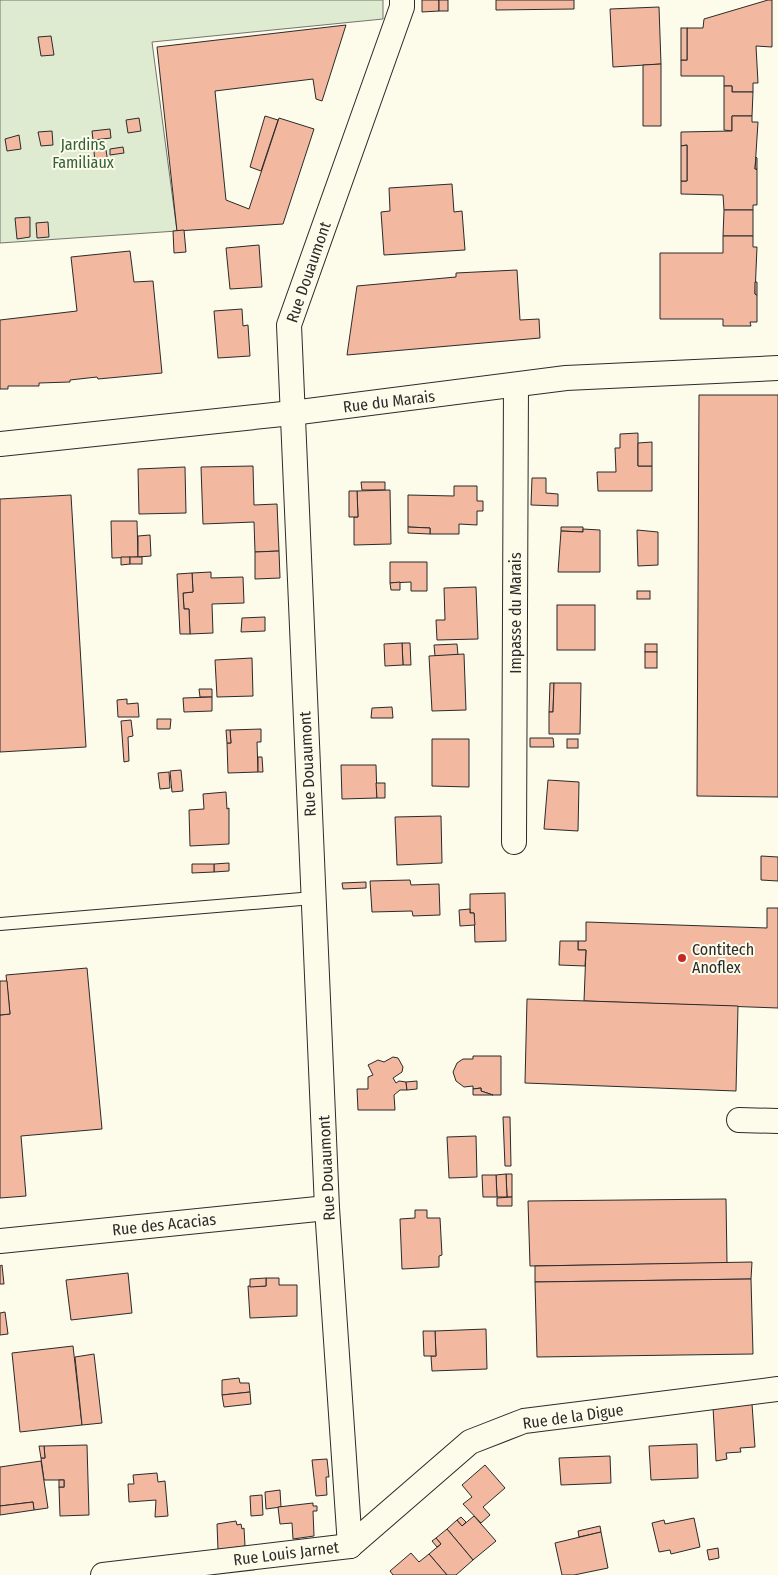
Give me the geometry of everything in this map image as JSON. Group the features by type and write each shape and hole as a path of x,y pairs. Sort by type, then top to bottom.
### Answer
{"street":[{"name":"Rue Douaumont","path":"350,1546 327,1208 289,325 402,7 402,0"},
{"name":"Rue du Marais","path":"0,444 292,413 566,378 778,368"},
{"name":"Impasse du Marais","path":"514,842 516,384"},
{"path":"739,1120 778,1121"},
{"name":"Rue des Acacias","path":"0,1241 327,1208"},
{"name":"Rue de la Digue","path":"350,1546 470,1442 524,1421 778,1389"},
{"name":"Rue Louis Jarnet","path":"103,1575 350,1546"}],"lane":[{"path":"0,924 313,898"}],"green space":[{"name":"Jardins Familiaux","path":"0,0 383,0 383,19 152,42 177,231 0,243"}],"building":[{"path":"422,0 439,0 439,11 422,12"},
{"path":"439,0 448,0 448,11 439,11"},
{"path":"496,0 574,0 574,9 496,10"},
{"path":"772,0 772,47 756,46 758,83 753,83 753,92 732,92 732,86 724,86 724,76 681,76 681,60 687,60 687,28 703,28 704,19"},
{"path":"659,7 661,64 613,67 610,9"},
{"path":"346,25 322,101 316,99 313,79 215,91 226,200 249,209 279,118 314,129 283,224 177,231 157,47"},
{"path":"681,28 687,28 687,60 681,60"},
{"path":"51,36 54,55 41,56 38,37"},
{"path":"661,64 661,126 643,126 643,65"},
{"path":"724,86 732,86 732,92 753,92 752,116 732,116 732,131 724,130"},
{"path":"265,116 278,120 261,171 250,167"},
{"path":"732,116 752,116 752,122 758,122 755,169 757,169 757,205 753,205 753,210 724,210 723,195 681,194 681,181 687,181 687,145 681,146 681,132 732,131"},
{"path":"139,118 141,131 128,133 126,120"},
{"path":"110,129 111,138 93,140 92,131"},
{"path":"52,131 53,145 41,146 38,132"},
{"path":"19,135 21,149 7,151 5,139"},
{"path":"687,145 687,181 681,181 681,146"},
{"path":"123,147 124,153 110,155 110,149"},
{"path":"106,150 108,163 95,164 94,151"},
{"path":"756,157 757,169 755,169"},
{"path":"452,184 454,212 462,211 465,250 384,255 381,212 390,211 389,188"},
{"path":"724,210 753,210 753,236 723,236"},
{"path":"30,217 30,237 17,239 15,218"},
{"path":"48,222 49,237 37,238 36,223"},
{"path":"184,230 186,252 174,253 173,231"},
{"path":"723,236 753,236 753,247 757,247 755,294 757,295 757,322 750,322 751,326 723,326 723,319 660,319 660,253 723,253"},
{"path":"259,245 262,287 230,289 226,248"},
{"path":"130,251 134,282 153,281 162,373 98,379 97,377 70,380 70,382 39,383 39,386 8,386 8,389 0,389 0,320 77,311 71,257"},
{"path":"517,270 520,320 539,319 540,338 347,355 357,286 456,277 456,273"},
{"path":"755,282 757,282 757,295 755,294"},
{"path":"242,309 243,326 248,325 250,356 218,358 214,311"},
{"path":"699,395 778,395 778,797 697,796"},
{"path":"638,433 638,466 652,466 652,491 598,491 597,472 616,472 615,448 620,448 620,434"},
{"path":"652,442 652,466 638,466 638,443"},
{"path":"253,466 254,505 277,504 279,551 255,552 254,522 203,524 201,467"},
{"path":"185,467 186,513 139,514 138,469"},
{"path":"532,478 546,478 546,493 558,494 558,506 531,505"},
{"path":"361,482 385,482 385,490 362,490"},
{"path":"454,486 477,486 477,501 483,501 483,511 477,511 477,525 459,524 459,534 430,534 430,528 408,527 408,495 454,496"},
{"path":"390,490 391,544 354,545 354,517 358,517 357,491"},
{"path":"349,491 357,491 358,517 349,517"},
{"path":"71,495 86,747 0,752 0,499"},
{"path":"111,521 137,521 138,557 112,558"},
{"path":"408,527 430,528 430,534 408,533"},
{"path":"561,527 583,527 583,532 561,531"},
{"path":"583,529 600,530 600,572 558,572 561,531 583,532"},
{"path":"637,530 658,532 658,565 638,566"},
{"path":"150,535 151,556 138,557 138,536"},
{"path":"279,551 280,578 255,579 255,552"},
{"path":"121,557 130,557 130,564 121,565"},
{"path":"130,557 142,557 142,564 130,564"},
{"path":"390,562 427,562 427,591 411,591 411,582 390,583"},
{"path":"211,572 211,578 243,577 244,603 212,604 213,633 190,634 189,609 184,609 183,593 193,592 192,573"},
{"path":"192,573 193,592 183,593 184,609 189,609 190,634 180,634 177,574"},
{"path":"400,582 400,590 391,590 390,583"},
{"path":"476,587 478,639 437,640 436,620 445,620 444,588"},
{"path":"637,591 650,591 650,599 637,599"},
{"path":"557,605 595,605 595,650 557,650"},
{"path":"265,617 265,631 241,632 242,618"},
{"path":"402,643 410,643 411,665 403,665"},
{"path":"402,643 403,665 385,666 384,644"},
{"path":"457,644 458,655 435,656 434,645"},
{"path":"645,644 657,644 657,652 645,652"},
{"path":"645,652 657,652 657,668 645,668"},
{"path":"464,654 466,710 432,711 429,656"},
{"path":"252,658 253,696 217,697 215,660"},
{"path":"550,683 554,683 553,712 549,712"},
{"path":"554,683 581,683 580,734 549,734 549,712 553,712"},
{"path":"199,689 212,689 212,697 200,697"},
{"path":"212,697 212,711 184,712 183,698"},
{"path":"127,699 127,704 138,703 139,717 118,717 117,700"},
{"path":"392,707 393,718 371,718 372,708"},
{"path":"157,719 171,719 170,729 157,729"},
{"path":"131,720 133,736 128,737 129,761 124,762 121,721"},
{"path":"261,729 261,742 257,742 258,772 228,773 227,743 231,743 230,730"},
{"path":"226,730 230,730 231,743 227,743"},
{"path":"530,738 553,738 554,747 530,747"},
{"path":"432,739 469,739 469,787 432,786"},
{"path":"567,739 578,739 578,748 567,748"},
{"path":"258,757 262,757 263,772 258,772"},
{"path":"341,765 376,765 377,798 342,799"},
{"path":"181,770 183,791 172,792 170,771"},
{"path":"169,772 170,788 160,789 158,773"},
{"path":"548,780 579,782 578,831 544,829"},
{"path":"376,783 385,783 385,798 377,798"},
{"path":"226,792 227,809 229,808 229,844 190,846 189,810 204,809 203,794"},
{"path":"441,816 442,863 397,865 395,817"},
{"path":"761,856 778,857 778,881 761,880"},
{"path":"229,863 229,871 214,872 214,864"},
{"path":"192,864 214,864 214,872 192,873"},
{"path":"410,880 411,885 439,884 440,915 413,916 412,911 372,912 370,881"},
{"path":"366,882 366,888 343,889 342,883"},
{"path":"505,893 506,941 475,942 474,913 470,913 470,894"},
{"name":"Contitech Anoflex","path":"767,908 778,908 778,1008 584,1001 586,950 578,950 578,941 586,941 586,922 767,928"},
{"path":"470,909 470,913 474,913 475,925 460,926 459,910"},
{"path":"560,941 578,941 578,950 586,950 585,966 559,965"},
{"path":"87,968 102,1129 21,1136 26,1196 0,1198 0,1015 10,1014 6,975"},
{"path":"0,981 7,981 10,1014 0,1015"},
{"path":"527,999 738,1006 736,1091 525,1083"},
{"path":"473,1056 501,1056 501,1095 493,1095 481,1091 481,1088 473,1089 473,1086 464,1087 456,1081 453,1072 457,1063 463,1059 473,1059"},
{"path":"393,1057 398,1058 403,1067 402,1072 393,1078 396,1083 399,1081 406,1082 407,1090 400,1090 394,1095 395,1110 358,1110 357,1089 368,1089 368,1077 373,1075 368,1065 378,1060 384,1062"},
{"path":"417,1081 417,1089 407,1090 406,1082"},
{"path":"481,1088 481,1091 493,1095 473,1095 473,1089"},
{"path":"503,1117 510,1117 511,1166 505,1166"},
{"path":"476,1136 477,1177 449,1178 447,1137"},
{"path":"506,1174 512,1174 512,1197 507,1197"},
{"path":"506,1174 507,1197 497,1197 496,1175"},
{"path":"482,1175 496,1175 497,1197 483,1197"},
{"path":"512,1197 512,1206 497,1206 497,1198"},
{"path":"726,1199 727,1263 530,1266 528,1201"},
{"path":"415,1210 427,1210 427,1218 440,1218 442,1255 439,1256 439,1267 402,1269 400,1219 415,1218"},
{"path":"752,1262 751,1279 535,1282 535,1266"},
{"path":"2,1265 4,1284 0,1284 0,1266"},
{"path":"128,1273 132,1313 71,1320 66,1280"},
{"path":"266,1278 279,1278 279,1285 297,1285 297,1316 250,1318 248,1286 266,1286"},
{"path":"266,1278 266,1286 250,1287 250,1279"},
{"path":"751,1279 753,1354 537,1357 535,1282"},
{"path":"5,1312 8,1334 0,1335 0,1313"},
{"path":"486,1329 487,1369 432,1371 431,1356 436,1356 435,1331"},
{"path":"423,1331 435,1331 436,1356 424,1356"},
{"path":"73,1346 82,1425 20,1432 12,1353"},
{"path":"94,1354 102,1423 82,1425 75,1357"},
{"path":"239,1378 240,1383 249,1383 250,1392 222,1395 222,1380"},
{"path":"250,1392 251,1404 224,1407 222,1395"},
{"path":"752,1404 755,1447 740,1448 741,1452 726,1453 727,1459 716,1461 713,1407"},
{"path":"697,1444 698,1478 651,1480 649,1446"},
{"path":"87,1445 89,1515 60,1516 59,1487 64,1487 64,1480 44,1480 41,1458 45,1458 44,1446"},
{"path":"39,1446 44,1446 45,1458 41,1458"},
{"path":"610,1456 611,1483 561,1485 559,1458"},
{"path":"327,1459 329,1477 326,1477 327,1495 316,1496 312,1460"},
{"path":"41,1461 48,1508 34,1510 33,1502 0,1506 0,1467"},
{"path":"485,1465 505,1488 483,1507 490,1515 481,1523 463,1504 472,1497 462,1485"},
{"path":"157,1473 158,1482 165,1481 168,1516 155,1517 156,1500 129,1502 128,1484 134,1484 133,1475"},
{"path":"59,1480 64,1480 64,1487 59,1487"},
{"path":"280,1490 281,1507 266,1509 265,1492"},
{"path":"262,1495 263,1515 251,1516 250,1496"},
{"path":"33,1502 34,1510 0,1515 0,1506"},
{"path":"313,1503 313,1506 317,1506 317,1511 313,1511 314,1536 293,1539 292,1523 280,1524 278,1507"},
{"path":"474,1516 496,1541 473,1560 447,1529 457,1520 462,1526"},
{"path":"461,1517 466,1522 462,1526 457,1520"},
{"path":"694,1518 700,1547 671,1554 670,1550 659,1552 652,1523 664,1520 665,1524"},
{"path":"236,1521 237,1525 241,1524 242,1529 244,1528 245,1546 218,1550 217,1524"},
{"path":"600,1526 601,1532 579,1537 578,1531"},
{"path":"447,1529 473,1560 456,1575 447,1575 429,1554 441,1544 436,1538"},
{"path":"601,1532 608,1568 574,1575 562,1575 555,1543"},
{"path":"436,1538 441,1544 437,1547 432,1541"},
{"path":"718,1548 719,1558 709,1560 707,1550"},
{"path":"411,1553 419,1562 429,1554 447,1575 393,1575 390,1571"}],"place":[{"name":"Contitech Anoflex","path":"682,958"}]}
